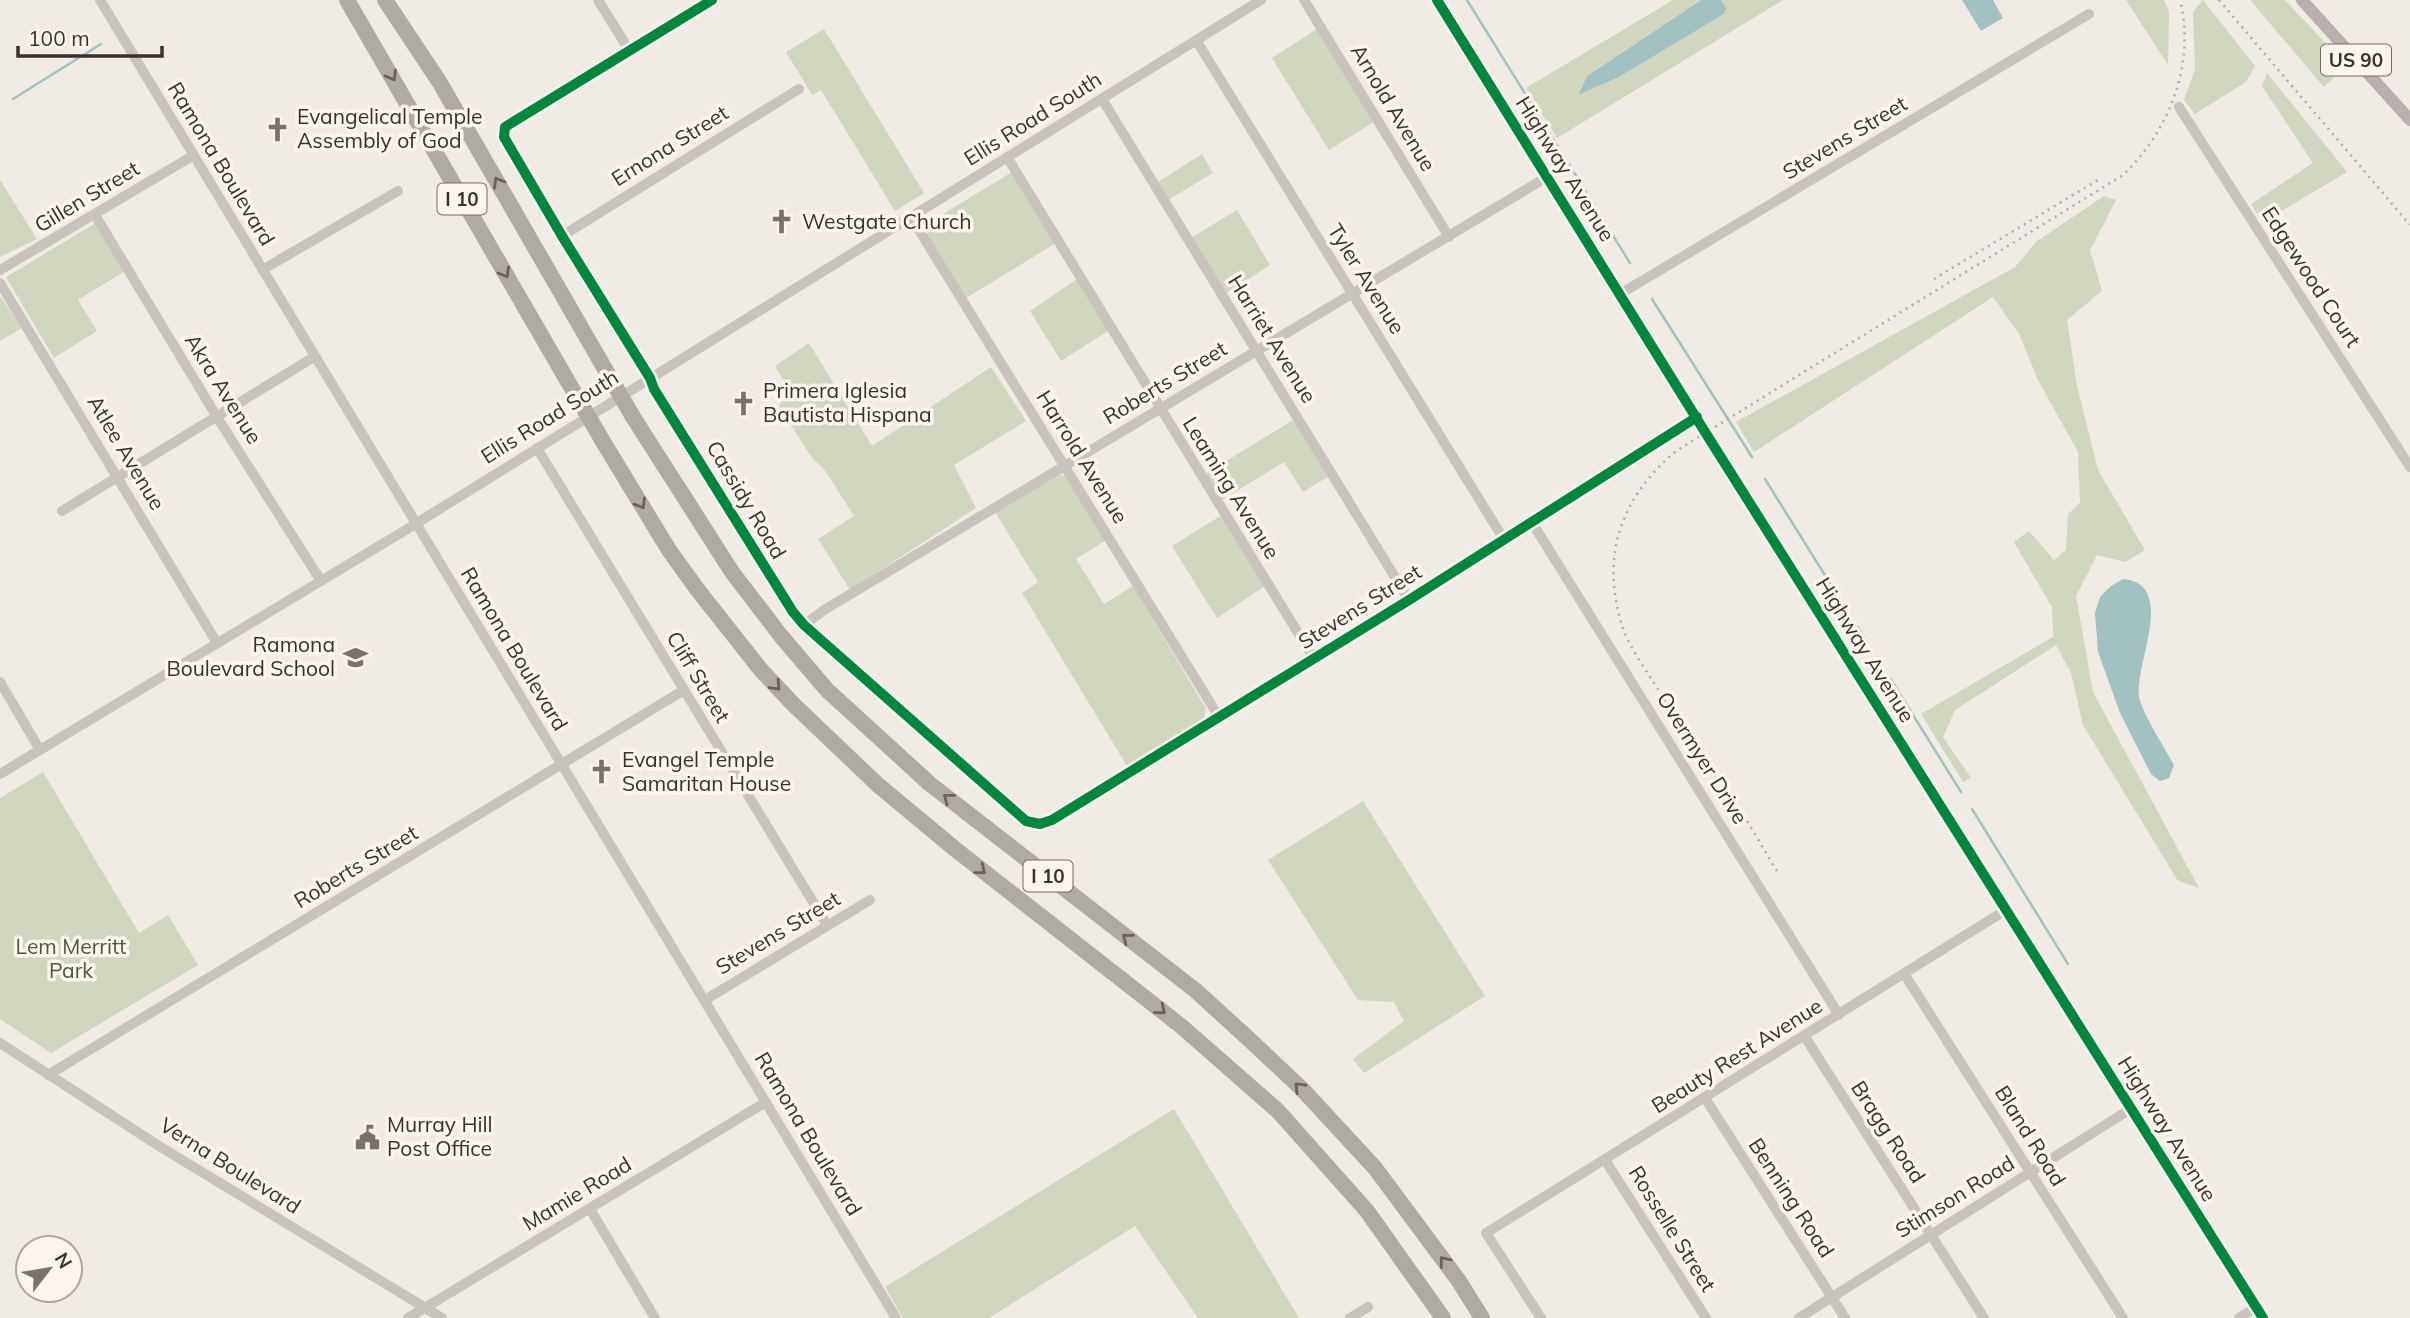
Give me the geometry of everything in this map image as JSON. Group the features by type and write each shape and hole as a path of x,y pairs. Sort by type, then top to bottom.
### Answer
{"highway":[{"name":"I 10","path":"347,0 567,380 669,550 730,633 794,705 878,785 955,849 1181,1026 1278,1111 1367,1211 1443,1318"},
{"name":"I 10","path":"385,0 440,83 633,418 733,572 781,636 827,690 930,784 1195,990 1302,1089 1375,1168 1459,1281 1482,1318"},
{"path":"397,0 440,83"}],"main road":[{"name":"US 90","path":"2302,0 2410,120"}],"street":[{"name":"Ramona Boulevard","path":"100,0 896,1318"},
{"path":"598,0 629,50 712,0"},
{"name":"Ellis Road South","path":"0,774 321,581 1261,0"},
{"name":"Arnold Avenue","path":"1304,0 1449,237"},
{"name":"Highway Avenue","path":"1437,0 2263,1318"},
{"name":"Stevens Street","path":"1620,294 2089,14"},
{"name":"Tyler Avenue","path":"1196,40 1503,538"},
{"name":"Cassidy Road","path":"629,50 505,127 504,137 650,378 654,389 785,600 804,625 1026,821 1040,824"},
{"name":"Ernona Street","path":"562,236 799,89"},
{"name":"Harriet Avenue","path":"1102,99 1409,600"},
{"name":"Edgewood Court","path":"2179,107 2410,467"},
{"name":"Gillen Street","path":"0,270 194,155"},
{"name":"Leaming Avenue","path":"1007,157 1314,659"},
{"name":"Roberts Street","path":"804,625 824,610 1064,465 1547,177"},
{"path":"262,270 398,191"},
{"name":"Akra Avenue","path":"95,215 321,581"},
{"name":"Harrold Avenue","path":"911,217 1219,717"},
{"name":"Atlee Avenue","path":"0,283 217,643"},
{"path":"62,511 314,357"},
{"name":"Stevens Street","path":"1040,824 1052,820 1314,659 1697,417"},
{"name":"Cliff Street","path":"537,448 827,925"},
{"name":"Overmyer Drive","path":"1531,522 1839,1015"},
{"path":"0,682 40,750"},
{"name":"Roberts Street","path":"48,1075 684,691"},
{"name":"Stevens Street","path":"705,1000 870,900"},
{"name":"Beauty Rest Avenue","path":"1541,1318 1486,1233 2007,910"},
{"name":"Bland Road","path":"1905,975 2123,1318"},
{"name":"Bragg Road","path":"1805,1037 1984,1318"},
{"name":"Verna Boulevard","path":"0,1043 442,1318"},
{"name":"Benning Road","path":"1705,1098 1845,1318"},
{"name":"Mamie Road","path":"408,1318 766,1101"},
{"name":"Stimson Road","path":"1799,1318 2132,1108"},
{"name":"Rosselle Street","path":"1605,1160 1706,1318"},
{"path":"590,1209 655,1318"},
{"path":"1350,1318 1368,1307"},
{"path":"2238,1318 2256,1307"}],"green space":[{"path":"1673,0 1701,0 1587,76 1578,94 1619,77 1724,14 1726,8 1721,0 1783,0 1557,138 1526,88"},
{"path":"2126,0 2164,0 2169,11 2168,65"},
{"path":"2203,0 2255,66 2246,82 2195,114 2184,100 2195,69 2193,12"},
{"path":"2250,0 2285,0 2346,65 2324,87"},
{"path":"824,29 924,193 895,211 821,90 812,95 786,52"},
{"path":"1317,29 1374,122 1329,150 1272,58"},
{"path":"2267,73 2347,172 2263,222 2251,204 2313,163 2262,86"},
{"path":"1202,154 1213,173 1168,200 1158,182"},
{"path":"1012,172 1056,243 966,298 922,227"},
{"path":"0,180 37,239 0,257"},
{"path":"2104,196 2116,200 2090,250 2102,291 2067,320 2077,386 2098,470 2145,550 2125,562 2097,555 2076,596 2093,692 2199,888 2178,881 2083,725 2071,673 2056,645 1955,710 1943,737 1971,778 1963,782 1921,714 2053,637 2052,607 2014,542 2029,531 2054,560 2066,550 2068,514 2080,503 2078,452 2038,380 2019,334 1993,297 1754,452 1736,422 2015,267 2036,242"},
{"path":"1237,210 1270,265 1225,294 1191,238"},
{"path":"94,224 98,226 125,271 78,300 97,331 54,358 6,277"},
{"path":"1077,279 1108,331 1061,361 1030,311"},
{"path":"0,296 22,328 0,341"},
{"path":"809,343 872,446 991,367 1026,421 954,465 976,508 850,590 818,539 854,516 779,406 788,388 775,366"},
{"path":"1295,419 1329,476 1303,492 1284,462 1222,500 1205,474"},
{"path":"1056,473 1067,477 1105,541 1076,559 1104,604 1133,586 1206,709 1204,718 1127,766 1022,593 1038,582 995,512"},
{"path":"1222,515 1265,586 1217,618 1172,546"},
{"name":"Lem Merritt Park","path":"43,772 139,933 168,915 198,965 51,1053 0,1019 0,798"},
{"path":"1363,801 1485,996 1364,1073 1353,1059 1404,1021 1394,1002 1358,1000 1268,860"},
{"path":"1174,1109 1299,1318 1198,1318 1135,1226 989,1318 903,1318 885,1287"}],"water":[{"path":"1701,0 1721,0 1726,8 1724,14 1619,77 1578,95 1587,76"},
{"path":"1962,0 1993,0 2003,18 1981,31"},
{"path":"2123,579 2139,584 2148,595 2151,610 2139,697 2174,765 2169,778 2160,781 2151,774 2120,713 2098,652 2095,613 2100,597"}],"waterway":[{"path":"1467,0 1630,263"},
{"path":"13,99 101,44"},
{"path":"1652,299 1752,457"},
{"path":"1765,479 1846,609"},
{"path":"1858,627 1868,644"},
{"path":"1890,678 1961,792"},
{"path":"1972,809 2068,964"}],"railway":[{"path":"1777,871 1729,793 1706,765 1684,731 1627,638 1615,596 1614,572 1615,549 1630,507 1642,487 1676,451 2123,175 2154,138 2175,95 2184,48 2180,0"},
{"path":"2219,0 2410,225"},
{"path":"1934,279 2101,178"}],"cycle path":[{"path":"712,0 505,127 504,137 650,378 654,389 793,612 804,625 1026,821 1040,824 1052,820 1409,600 1697,417"},
{"path":"1437,0 1705,432 2263,1318"}],"place":[{"name":"Evangelical Temple Assembly of God","path":"277,129"},
{"name":"Westgate Church","path":"782,222"},
{"name":"Primera Iglesia Bautista Hispana","path":"743,403"},
{"name":"Ramona Boulevard School","path":"355,657"},
{"name":"Evangel Temple Samaritan House","path":"602,772"},
{"name":"Murray Hill Post Office","path":"367,1137"}]}
